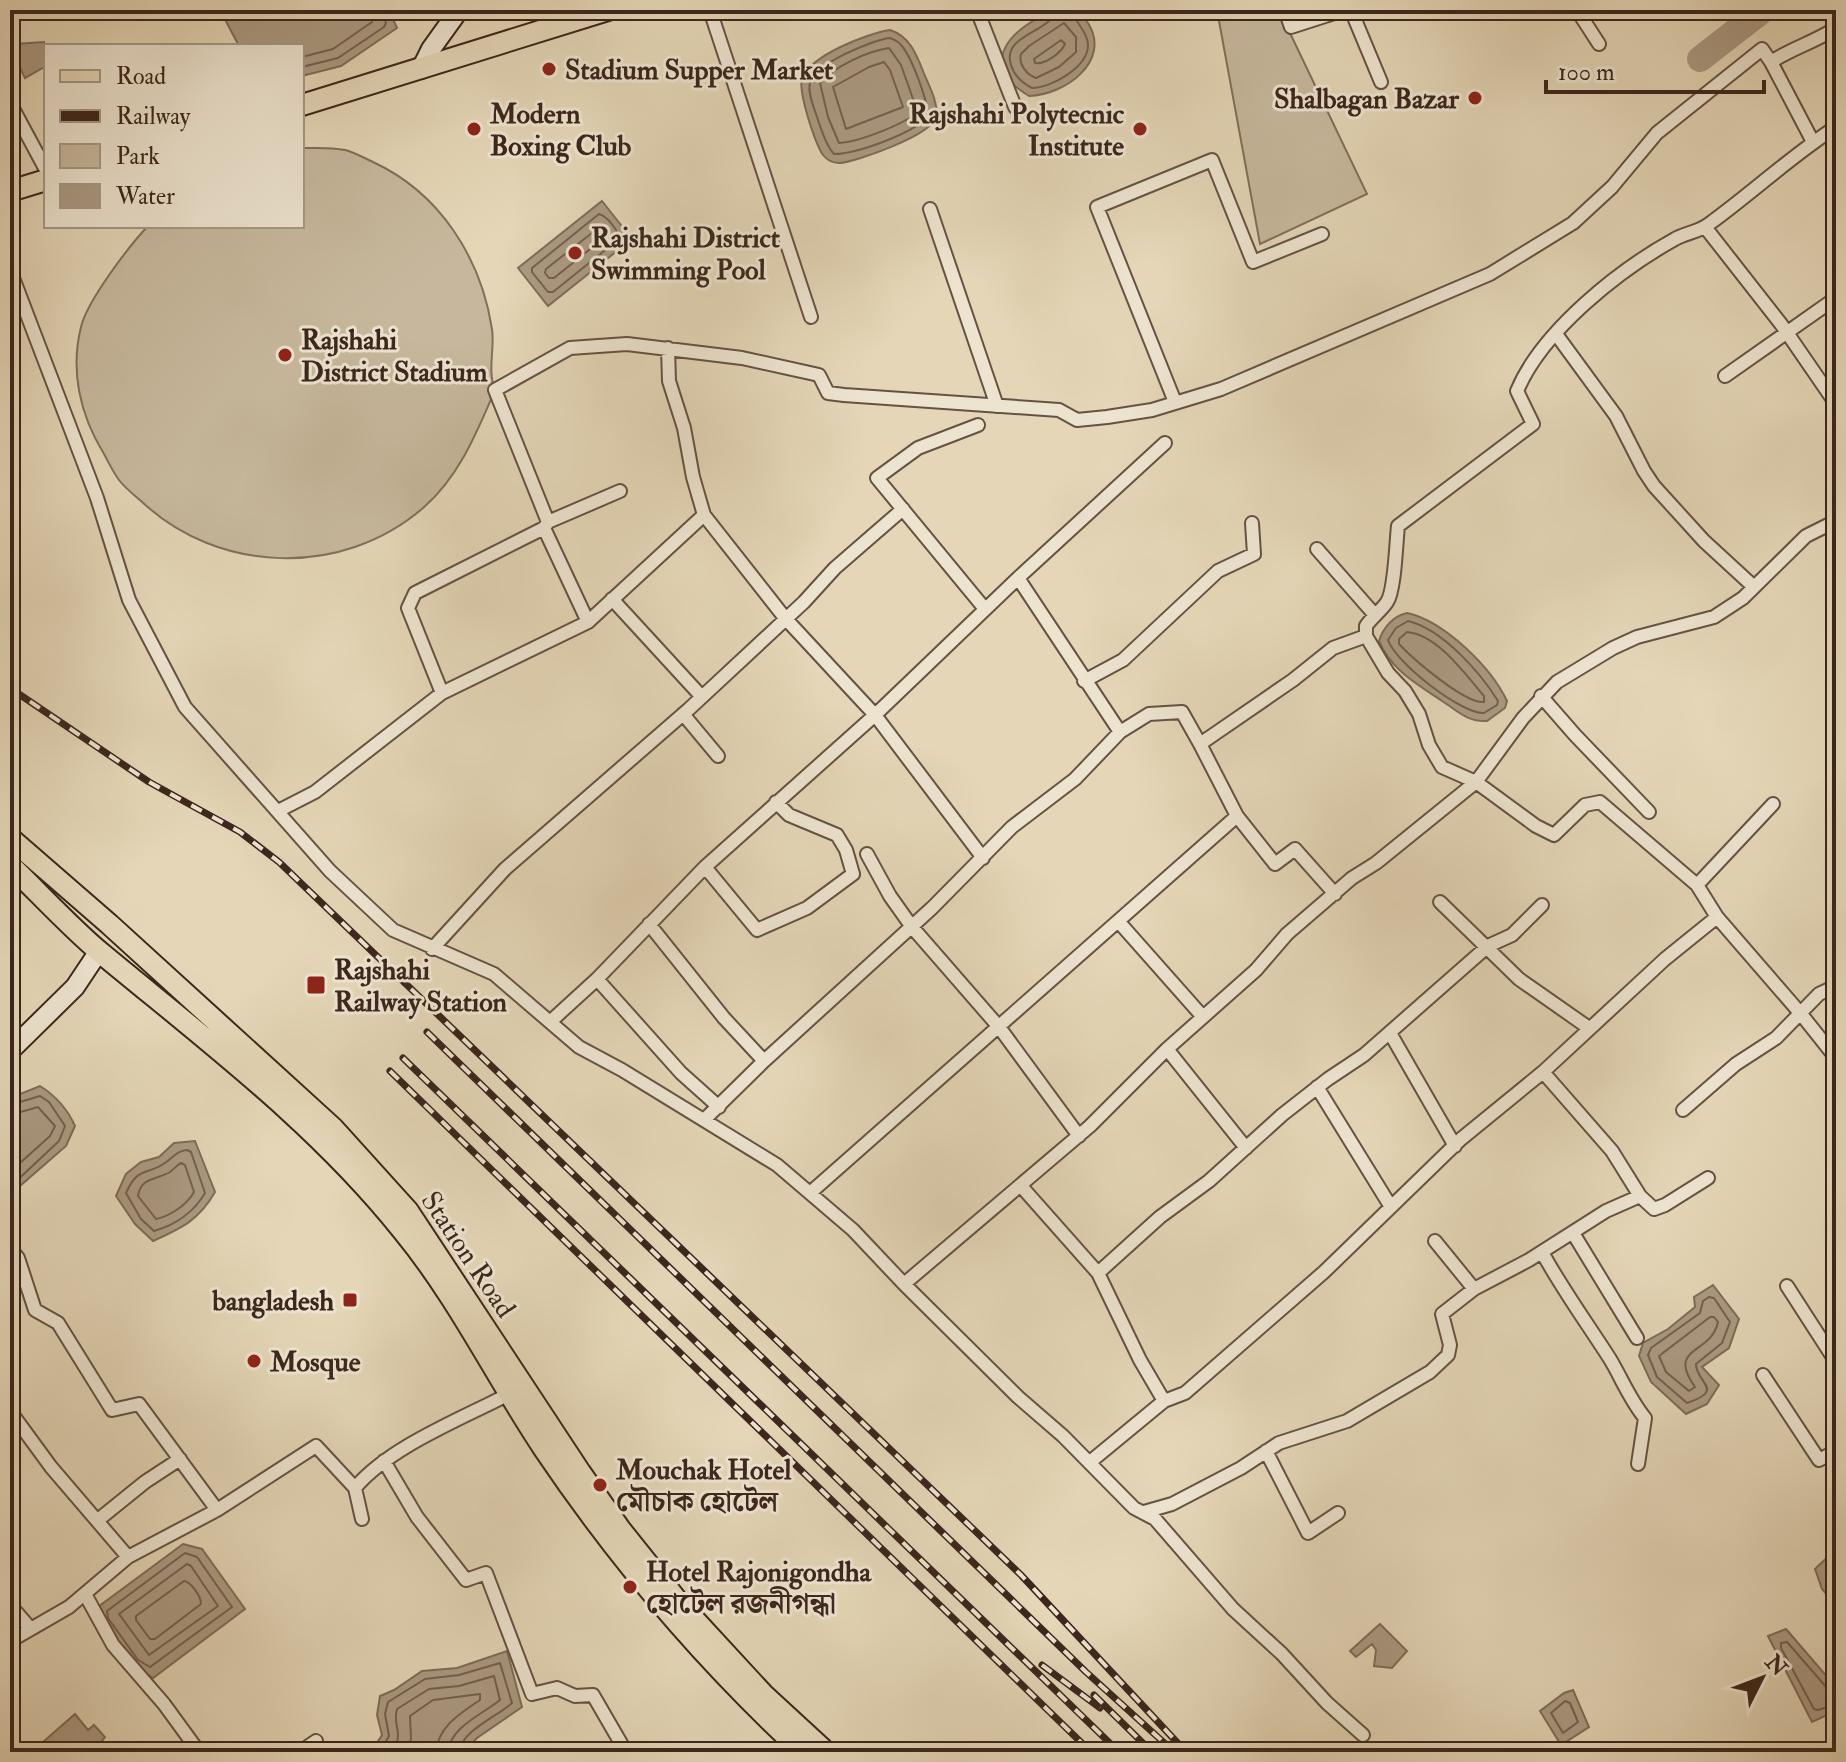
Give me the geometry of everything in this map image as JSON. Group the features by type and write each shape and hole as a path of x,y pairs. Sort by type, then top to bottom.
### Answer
{"main road":[{"path":"421,69 431,49 459,10"},
{"path":"304,104 608,10"},
{"path":"10,191 44,181"},
{"name":"Station Road","path":"10,838 333,1128 408,1211 620,1529 690,1614 763,1694 826,1752"},
{"name":"Station Road","path":"10,865 99,951 295,1115 357,1178 404,1232 435,1275 547,1453 645,1584 686,1633 803,1752"},
{"path":"10,1051 75,987 99,951"}],"street":[{"path":"710,10 811,317"},
{"path":"977,10 1015,107"},
{"path":"1285,10 1291,27 1344,10"},
{"path":"1351,10 1381,82"},
{"path":"1577,10 1599,44"},
{"path":"1771,62 1836,28"},
{"path":"588,622 546,525 495,390 570,348 627,344 742,358 819,375 828,393 1059,410 1077,420 1152,410 1235,383 1490,274 1573,223 1612,187 1657,133 1762,49 1813,142"},
{"path":"10,103 44,166"},
{"path":"1836,127 1705,227 1677,238 1617,278 1556,334 1523,376 1517,391 1533,424 1398,526 1393,587 1387,602 1366,626 1366,636 1388,673 1405,691 1419,714 1429,745 1442,767 1476,782 1536,826 1554,835 1585,805 1600,802 1697,885 1717,917 1836,1058"},
{"path":"1175,402 1097,207 1212,160 1253,262 1322,234"},
{"path":"930,209 997,406"},
{"path":"1705,227 1788,334 1836,404"},
{"path":"10,270 97,498 129,600 185,707 361,903 393,930 494,974 579,1047 705,1119 777,1165 853,1230 1018,1397 1090,1462 1134,1508 1155,1519 1243,1619 1363,1735"},
{"path":"1725,376 1836,298"},
{"path":"1556,334 1616,416 1654,486 1704,541 1754,587"},
{"path":"668,348 669,381 687,439 693,477 704,515 785,618 875,715 983,858"},
{"path":"978,425 918,448 877,478 985,609"},
{"path":"550,1022 597,979 705,867 875,715 1165,443"},
{"path":"442,693 408,608 415,593 546,525 620,491"},
{"path":"432,949 505,869 702,697 835,568 903,509"},
{"path":"278,811 315,792 442,693 588,622 704,515"},
{"path":"904,1284 1079,1136 1167,1049 1256,970 1287,934 1476,782 1541,696 1557,682 1613,648 1655,631 1714,617 1743,598 1806,536 1836,521"},
{"path":"1084,681 1123,660 1218,571 1254,554 1252,523"},
{"path":"1317,549 1374,614"},
{"path":"1018,578 1120,732"},
{"path":"612,599 702,697"},
{"path":"1200,744 1293,680 1333,648 1366,636"},
{"path":"1541,696 1649,812"},
{"path":"705,1119 764,1061 912,927 1012,827 1075,779 1120,732 1149,714 1182,712 1237,816 1275,864 1295,849 1335,894"},
{"path":"683,714 718,756"},
{"path":"705,867 757,930 807,908 853,874 846,850 837,835 789,815 776,802"},
{"path":"1697,885 1773,804"},
{"path":"810,1193 1237,816"},
{"path":"867,854 890,896 912,927 999,1027 1079,1136"},
{"path":"1440,902 1519,979 1589,1028"},
{"path":"1098,1273 1160,1217 1209,1181 1317,1087 1364,1055 1488,946 1512,935 1542,905"},
{"path":"1090,1462 1164,1401 1185,1393 1324,1272 1455,1146 1543,1072 1665,959 1717,917"},
{"path":"1118,921 1203,1017"},
{"path":"649,924 697,986 764,1061"},
{"path":"597,979 681,1073 719,1107"},
{"path":"1683,1110 1736,1064 1776,1038 1819,994 1836,986"},
{"path":"1390,1033 1455,1146"},
{"path":"1167,1049 1246,1148"},
{"path":"1543,1072 1612,1151 1640,1196 1654,1209 1708,1178"},
{"path":"1317,1087 1391,1207"},
{"path":"1021,1186 1098,1273 1140,1360 1164,1401"},
{"path":"1144,1512 1172,1504 1241,1468 1279,1443 1347,1421 1430,1372 1448,1355 1450,1345 1442,1314 1474,1289 1542,1252 1606,1211 1640,1196"},
{"path":"1573,1233 1637,1338"},
{"path":"1435,1241 1474,1289"},
{"path":"10,1248 18,1258 35,1310 58,1323 112,1410 139,1404 217,1510"},
{"path":"1542,1252 1612,1362 1628,1397 1645,1418 1638,1464"},
{"path":"1787,1286 1836,1362"},
{"path":"1763,1375 1819,1460 1836,1451"},
{"path":"355,1488 384,1461 509,1394"},
{"path":"10,1411 51,1467 128,1557"},
{"path":"10,1641 69,1607 128,1557 217,1510 316,1446 355,1488 362,1519"},
{"path":"1266,1451 1308,1533 1338,1513"},
{"path":"98,1520 145,1482 180,1459"},
{"path":"384,1461 417,1517 466,1580 486,1573 532,1694 557,1688 575,1696 593,1695 626,1752"},
{"path":"85,1594 113,1645 164,1704 199,1752"},
{"path":"10,1605 30,1628"},
{"path":"300,1752 316,1741"}],"green space":[{"path":"1217,10 1279,10 1367,194 1260,244"},
{"name":"Rajshahi District Stadium","path":"304,148 345,150 397,175 418,191 454,230 478,277 486,303 492,329 495,390 474,438 447,482 423,508 391,531 356,547 318,556 280,558 243,554 206,543 172,525 127,489 113,471 83,408 77,376 81,327 91,303 146,228 304,228"}],"water":[{"path":"220,10 389,10 397,28 341,66 304,75 304,44 238,44"},
{"path":"1056,10 1075,10 1083,15 1094,37 1094,50 1089,63 1070,82 1057,90 1029,96 1004,71 1002,59 1014,36 1040,17"},
{"path":"890,30 902,36 914,52 935,100 936,117 922,132 876,153 839,163 830,161 823,155 812,129 802,95 802,79 807,70 827,54 854,41"},
{"path":"44,42 44,67 25,78 16,60 15,44"},
{"name":"Rajshahi District Swimming Pool","path":"602,201 632,239 548,306 518,268"},
{"path":"1407,613 1436,625 1465,647 1500,688 1507,701 1505,708 1487,721 1468,718 1398,668 1379,641 1389,623"},
{"path":"40,1086 60,1103 75,1126 66,1146 20,1186 10,1201 10,1098"},
{"path":"195,1141 215,1192 203,1210 189,1222 153,1241 135,1224 116,1196 126,1174 141,1162 159,1157 174,1143"},
{"path":"1713,1285 1739,1319 1729,1348 1702,1367 1719,1385 1707,1404 1686,1414 1651,1382 1639,1356 1643,1343 1668,1329 1695,1307 1694,1297"},
{"path":"183,1544 202,1549 245,1609 153,1678 135,1665 111,1639 98,1607"},
{"path":"1836,1549 1836,1605 1822,1589 1815,1569"},
{"path":"1380,1624 1407,1651 1392,1668 1374,1666 1376,1650 1372,1644 1356,1657 1350,1651"},
{"path":"1786,1629 1836,1687 1836,1711 1812,1722 1768,1636"},
{"path":"507,1651 522,1707 477,1738 464,1752 371,1752 382,1735 377,1715 380,1696 422,1671 457,1668"},
{"path":"1573,1690 1589,1727 1561,1745 1540,1711"},
{"path":"75,1714 88,1730 94,1725 105,1737 99,1745 103,1752 41,1752 43,1742"}],"waterway":[{"path":"1700,59 1763,10"}],"railway":[{"path":"10,688 149,782 240,832 279,862 1021,1575 1186,1752"},
{"path":"427,1032 1086,1672 1171,1749"},
{"path":"403,1058 1119,1752"},
{"path":"390,1071 1091,1752"},
{"path":"1042,1665 1100,1708"},
{"path":"1094,1695 1152,1752"}],"place":[{"name":"Stadium Supper Market","path":"549,69"},
{"name":"Shalbagan Bazar","path":"1475,98"},
{"name":"Modern Boxing Club","path":"474,129"},
{"name":"Rajshahi Polytecnic Institute","path":"1140,129"},
{"name":"Rajshahi District Swimming Pool","path":"575,253"},
{"name":"Rajshahi District Stadium","path":"285,355"},
{"name":"Rajshahi Railway Station","path":"316,985"},
{"name":"bangladesh","path":"350,1300"},
{"name":"Mosque","path":"254,1361"},
{"name":"Mouchak Hotel মৌচাক হোটেল","path":"600,1485"},
{"name":"Hotel Rajonigondha হোটেল রজনীগন্ধা","path":"630,1587"}]}
